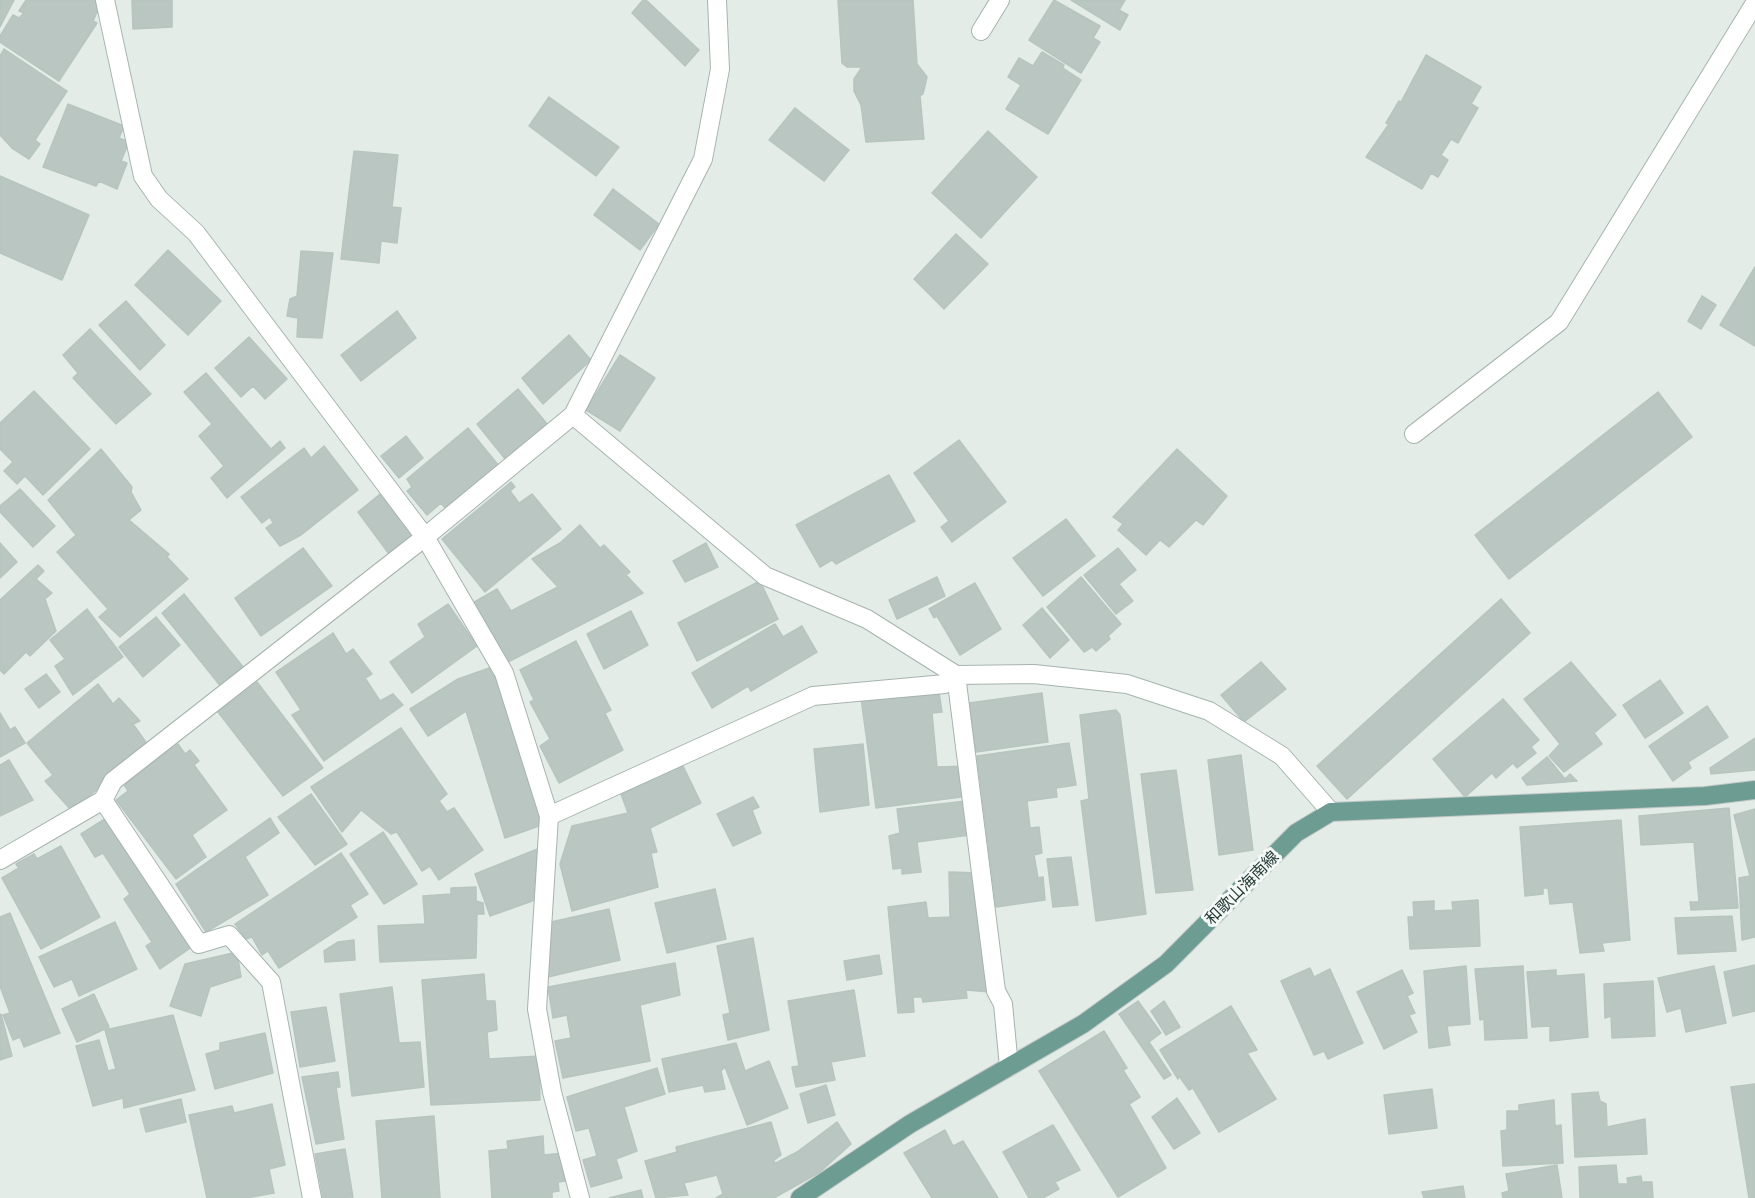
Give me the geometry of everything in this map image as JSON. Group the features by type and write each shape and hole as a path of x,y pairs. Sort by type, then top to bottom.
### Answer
{"main road":[{"name":"和歌山海南線","path":"800,1198 910,1124 1083,1024 1166,964 1296,833 1331,812 1705,796 1755,790"}],"street":[{"path":"105,0 143,176 159,199 196,233 425,537 504,673 549,816 537,1009 552,1092 580,1198"},
{"path":"0,860 103,800 113,781 425,537 573,415 703,159 720,69 717,0"},
{"path":"981,31 1000,0"},
{"path":"1414,434 1559,322 1755,3"},
{"path":"573,415 765,576 867,619 956,675 1034,674 1127,684 1209,711 1282,756 1331,812"},
{"path":"549,816 813,696 945,684 956,675"},
{"path":"956,675 996,991 1003,1004 1009,1067"},
{"path":"103,800 199,944 229,935 272,982 312,1198"}],"building":[{"path":"0,0 14,0 0,27"},
{"path":"26,0 93,0 100,6 93,21 97,23 59,81 0,42 0,36 13,15 19,18 24,13 19,11"},
{"path":"132,0 172,0 172,27 133,29"},
{"path":"643,0 646,0 699,50 685,66 632,13"},
{"path":"838,0 913,0 917,64 927,77 923,94 920,96 924,139 866,142 861,105 854,91 854,79 862,67 847,67 842,63"},
{"path":"1054,0 1100,26 1093,38 1100,42 1081,73 1029,40"},
{"path":"1071,0 1125,0 1119,10 1128,15 1120,30"},
{"path":"4,49 67,91 35,140 40,144 29,159 12,148 0,135 0,56"},
{"path":"1042,52 1064,65 1063,68 1081,80 1048,134 1006,109 1021,85 1008,77 1019,58 1033,66"},
{"path":"1426,55 1481,87 1471,104 1478,108 1458,143 1451,139 1441,155 1448,160 1438,177 1431,173 1422,189 1366,157 1389,124 1386,123 1399,101 1401,102"},
{"path":"549,97 619,147 596,176 529,126"},
{"path":"68,104 124,126 119,138 129,142 121,161 127,163 117,189 99,181 96,186 43,167"},
{"path":"795,108 849,150 824,181 769,140"},
{"path":"988,131 1037,177 981,238 932,193"},
{"path":"354,151 398,155 392,207 401,208 397,243 381,241 379,263 341,259"},
{"path":"0,176 89,215 62,280 0,253"},
{"path":"613,189 659,224 640,250 594,215"},
{"path":"956,234 988,264 944,309 914,279"},
{"path":"168,250 221,301 188,335 135,285"},
{"path":"301,251 333,253 322,338 297,337 298,318 287,316 290,299 297,296"},
{"path":"1755,267 1755,346 1720,325"},
{"path":"1702,296 1716,305 1701,329 1688,321"},
{"path":"126,301 165,345 140,370 99,325"},
{"path":"397,311 416,338 361,381 341,355"},
{"path":"90,329 151,394 116,424 73,378 78,373 63,355"},
{"path":"569,335 591,360 543,404 522,378"},
{"path":"249,337 287,379 265,399 253,386 241,397 215,368"},
{"path":"620,355 655,378 620,431 586,410"},
{"path":"206,373 271,449 280,441 285,448 227,498 211,478 224,466 199,436 212,424 184,392"},
{"path":"518,389 548,425 506,460 477,424"},
{"path":"34,391 90,449 43,495 25,476 17,484 4,471 13,462 0,449 0,423"},
{"path":"1658,392 1692,437 1509,579 1475,535"},
{"path":"468,428 499,466 446,509 441,503 427,515 407,491 412,487 407,479"},
{"path":"406,436 423,458 399,478 381,456"},
{"path":"959,440 1006,502 952,542 941,527 949,521 914,473"},
{"path":"324,446 358,490 301,535 280,546 266,528 273,523 270,517 262,523 241,497 304,448 311,458"},
{"path":"101,449 132,487 131,492 141,510 129,520 169,554 167,557 188,579 120,637 99,617 108,609 57,552 76,535 48,500"},
{"path":"1177,449 1227,496 1203,525 1196,520 1169,547 1160,540 1146,555 1118,530 1123,524 1113,517"},
{"path":"889,475 915,521 836,564 832,560 820,567 796,525"},
{"path":"511,482 515,487 510,491 519,503 532,494 561,529 485,592 442,539"},
{"path":"20,489 55,526 33,547 0,512 0,506"},
{"path":"385,490 417,531 389,554 358,512"},
{"path":"1066,519 1095,556 1043,596 1013,558"},
{"path":"580,525 600,548 604,545 630,572 626,575 643,593 506,663 471,604 497,589 511,611 558,587 532,559 560,543"},
{"path":"0,543 17,562 0,578"},
{"path":"706,543 718,567 685,582 673,561"},
{"path":"303,548 332,586 261,636 235,598"},
{"path":"1118,548 1136,570 1119,584 1133,601 1116,614 1084,575"},
{"path":"38,565 44,571 36,579 52,593 45,599 56,631 30,656 26,652 4,674 0,670 0,600"},
{"path":"937,577 945,596 897,619 889,600"},
{"path":"1081,577 1121,624 1108,636 1110,639 1096,651 1092,647 1084,652 1047,607"},
{"path":"760,581 778,619 697,661 678,623"},
{"path":"975,583 1001,629 960,655 937,616 934,618 929,609"},
{"path":"184,594 244,668 222,688 162,613"},
{"path":"1501,599 1530,633 1347,799 1317,766"},
{"path":"448,604 477,646 412,693 390,662 425,637 418,624"},
{"path":"1042,608 1069,640 1050,658 1023,625"},
{"path":"87,609 123,657 73,695 55,666 65,659 50,640"},
{"path":"631,611 648,645 604,669 587,634"},
{"path":"156,617 180,645 143,677 119,647"},
{"path":"775,624 783,637 802,626 817,652 751,691 748,686 712,708 692,673"},
{"path":"333,633 346,654 353,649 372,674 365,678 380,701 393,694 403,705 324,761 292,715 301,710 276,672"},
{"path":"576,641 611,710 605,713 623,750 559,783 540,746 550,739 530,702 534,700 520,670"},
{"path":"1261,662 1286,689 1244,722 1221,695"},
{"path":"1571,662 1616,715 1594,733 1602,744 1564,772 1549,756 1560,744 1524,699"},
{"path":"495,666 542,825 505,838 466,711 428,736 410,709 458,679"},
{"path":"46,674 60,692 39,708 25,689"},
{"path":"1660,680 1683,713 1645,738 1623,705"},
{"path":"257,682 323,768 283,796 218,712"},
{"path":"98,684 113,704 119,698 140,721 133,724 150,748 71,810 45,781 53,775 27,743"},
{"path":"939,692 942,712 932,713 937,767 967,766 969,796 876,808 861,698"},
{"path":"1042,693 1048,742 976,752 969,703"},
{"path":"1503,699 1539,740 1531,747 1536,753 1517,768 1513,763 1496,778 1492,773 1465,797 1433,759"},
{"path":"1707,706 1728,737 1688,762 1691,768 1673,781 1649,746"},
{"path":"1116,710 1120,715 1146,914 1096,921 1081,801 1089,799 1080,715"},
{"path":"0,713 10,730 15,727 25,743 0,757"},
{"path":"401,728 447,794 439,801 447,812 454,808 483,850 439,880 430,866 422,871 397,832 391,834 361,810 342,832 311,787"},
{"path":"1755,738 1755,770 1711,774 1710,768"},
{"path":"1069,743 1076,785 1056,788 1057,797 1027,801 1030,828 1039,827 1042,853 1034,855 1038,878 1043,877 1045,900 996,907 977,756"},
{"path":"178,744 185,754 190,750 199,761 194,765 227,810 192,835 206,857 176,879 116,800 128,791 123,783"},
{"path":"863,744 869,805 820,812 814,749"},
{"path":"1241,755 1253,850 1219,855 1208,760"},
{"path":"1547,757 1565,779 1570,774 1577,781 1527,785 1522,778"},
{"path":"9,760 33,800 0,816 0,765"},
{"path":"682,764 701,803 650,828 657,852 651,853 658,887 572,911 560,864 572,826 628,813 621,794"},
{"path":"1176,770 1193,890 1156,893 1141,774"},
{"path":"311,794 347,844 315,865 278,817"},
{"path":"753,797 759,807 752,810 761,833 733,846 717,814"},
{"path":"966,801 970,835 917,842 921,872 902,874 902,868 893,869 889,836 900,833 897,809"},
{"path":"1729,808 1738,908 1691,910 1690,902 1699,902 1694,842 1641,845 1639,816"},
{"path":"1755,809 1755,937 1742,940 1739,878 1750,876 1734,815"},
{"path":"108,817 192,947 160,969 146,946 152,942 124,899 130,894 103,853 95,857 81,834"},
{"path":"270,818 279,833 245,857 268,895 206,932 176,884"},
{"path":"1621,820 1630,940 1602,943 1604,951 1580,953 1573,902 1550,904 1548,888 1543,888 1543,894 1525,896 1520,827"},
{"path":"383,832 417,884 384,904 350,854"},
{"path":"61,846 100,917 41,949 2,878 19,868 16,864 34,854 37,859"},
{"path":"545,846 538,899 490,916 475,874"},
{"path":"341,853 368,894 350,905 357,917 279,968 268,951 262,955 252,937 246,939 235,924"},
{"path":"1071,857 1078,905 1053,907 1047,859"},
{"path":"949,872 980,873 990,992 966,990 967,998 923,1002 922,997 913,997 914,1012 898,1013 888,907 926,902 928,918 950,917"},
{"path":"476,887 476,901 483,903 484,914 477,914 476,958 380,962 378,926 425,924 423,896 451,894 451,888"},
{"path":"715,889 726,939 667,953 655,903"},
{"path":"1478,900 1480,946 1410,949 1408,917 1414,917 1413,902 1434,901 1434,911 1453,910 1452,902"},
{"path":"609,909 620,960 548,977 551,922"},
{"path":"10,913 60,1033 24,1047 20,1037 13,1040 3,1015 10,1013 0,986 0,917"},
{"path":"1732,916 1736,951 1678,954 1675,918"},
{"path":"115,922 137,969 79,996 72,979 54,987 39,957"},
{"path":"753,938 769,1030 728,1040 723,1015 730,1013 717,946"},
{"path":"354,940 355,960 325,962 324,951 338,942"},
{"path":"237,952 241,977 210,987 201,1016 170,1006 185,964"},
{"path":"879,955 882,974 847,980 844,961"},
{"path":"675,963 680,995 640,1005 650,1061 563,1078 555,1041 571,1038 567,1015 553,1018 548,987"},
{"path":"1755,965 1755,1011 1733,1016 1724,972"},
{"path":"1466,966 1470,1024 1447,1026 1450,1045 1429,1048 1424,971"},
{"path":"1523,966 1527,1038 1485,1040 1484,1019 1480,1020 1475,969"},
{"path":"1714,966 1726,1023 1686,1032 1681,1008 1667,1012 1658,978"},
{"path":"1310,968 1314,977 1330,969 1363,1043 1328,1059 1324,1051 1314,1055 1281,981"},
{"path":"1402,970 1413,993 1407,996 1415,1013 1409,1015 1417,1032 1384,1049 1357,992"},
{"path":"1556,970 1556,976 1584,974 1588,1037 1550,1041 1550,1026 1532,1027 1527,972"},
{"path":"484,974 486,1001 495,1001 497,1030 487,1032 489,1059 539,1056 540,1100 431,1105 422,980"},
{"path":"1653,981 1655,1036 1612,1038 1611,1016 1605,1018 1604,984"},
{"path":"392,987 399,1043 420,1042 424,1087 352,1096 340,994"},
{"path":"854,990 865,1056 831,1062 835,1080 796,1087 792,1067 799,1066 788,1001"},
{"path":"94,994 109,1027 77,1042 62,1009"},
{"path":"1138,1001 1161,1033 1149,1042 1171,1075 1164,1079 1119,1014"},
{"path":"1164,1001 1180,1027 1166,1035 1151,1011"},
{"path":"1231,1006 1257,1050 1247,1053 1276,1099 1219,1132 1193,1088 1189,1090 1179,1076 1178,1079 1160,1050"},
{"path":"326,1007 335,1061 300,1067 291,1012"},
{"path":"0,1015 12,1056 0,1060"},
{"path":"173,1015 195,1090 124,1108 123,1098 93,1106 76,1046 99,1040 108,1071 116,1069 105,1030"},
{"path":"1104,1031 1127,1068 1123,1070 1140,1097 1129,1104 1166,1168 1118,1197 1039,1071"},
{"path":"265,1033 273,1073 215,1089 206,1054 220,1050 220,1043"},
{"path":"736,1043 745,1071 769,1061 788,1108 747,1125 725,1067 721,1071 725,1089 705,1092 703,1085 669,1092 662,1059"},
{"path":"657,1068 665,1094 624,1107 637,1151 616,1159 622,1178 591,1187 583,1160 597,1156 589,1128 576,1131 567,1097"},
{"path":"338,1072 340,1087 336,1087 344,1139 316,1144 302,1077"},
{"path":"1755,1084 1755,1198 1749,1198 1731,1087"},
{"path":"826,1085 835,1115 808,1123 800,1094"},
{"path":"1432,1089 1437,1128 1389,1134 1384,1095"},
{"path":"1598,1092 1600,1101 1606,1104 1607,1127 1645,1119 1647,1154 1575,1157 1572,1094"},
{"path":"1177,1098 1200,1133 1174,1149 1152,1117"},
{"path":"181,1099 186,1122 146,1132 140,1109"},
{"path":"1554,1100 1555,1126 1561,1125 1563,1163 1503,1166 1501,1131 1507,1130 1507,1111 1519,1111 1519,1105"},
{"path":"272,1104 285,1165 269,1169 274,1193 246,1198 207,1198 189,1115 232,1106 234,1113"},
{"path":"434,1116 440,1198 382,1198 376,1121"},
{"path":"771,1122 781,1155 773,1161 776,1163 797,1152 837,1122 851,1144 820,1172 774,1198 716,1198 723,1194 717,1175 684,1183 688,1195 656,1198 645,1161 677,1152 676,1147"},
{"path":"1053,1125 1080,1170 1055,1182 1059,1189 1043,1198 1029,1198 1003,1152"},
{"path":"945,1130 953,1146 963,1141 998,1198 932,1198 904,1153"},
{"path":"543,1136 544,1155 564,1153 567,1181 558,1182 559,1191 552,1192 552,1198 492,1198 489,1151 508,1149 507,1141"},
{"path":"345,1149 353,1197 323,1198 315,1154"},
{"path":"1557,1165 1562,1198 1503,1198 1502,1193 1509,1191 1506,1174"},
{"path":"1616,1165 1618,1184 1628,1184 1627,1178 1641,1176 1642,1182 1652,1182 1653,1198 1580,1198 1579,1167"},
{"path":"1463,1186 1465,1198 1424,1198 1422,1192"},
{"path":"641,1190 643,1198 609,1198"}]}
